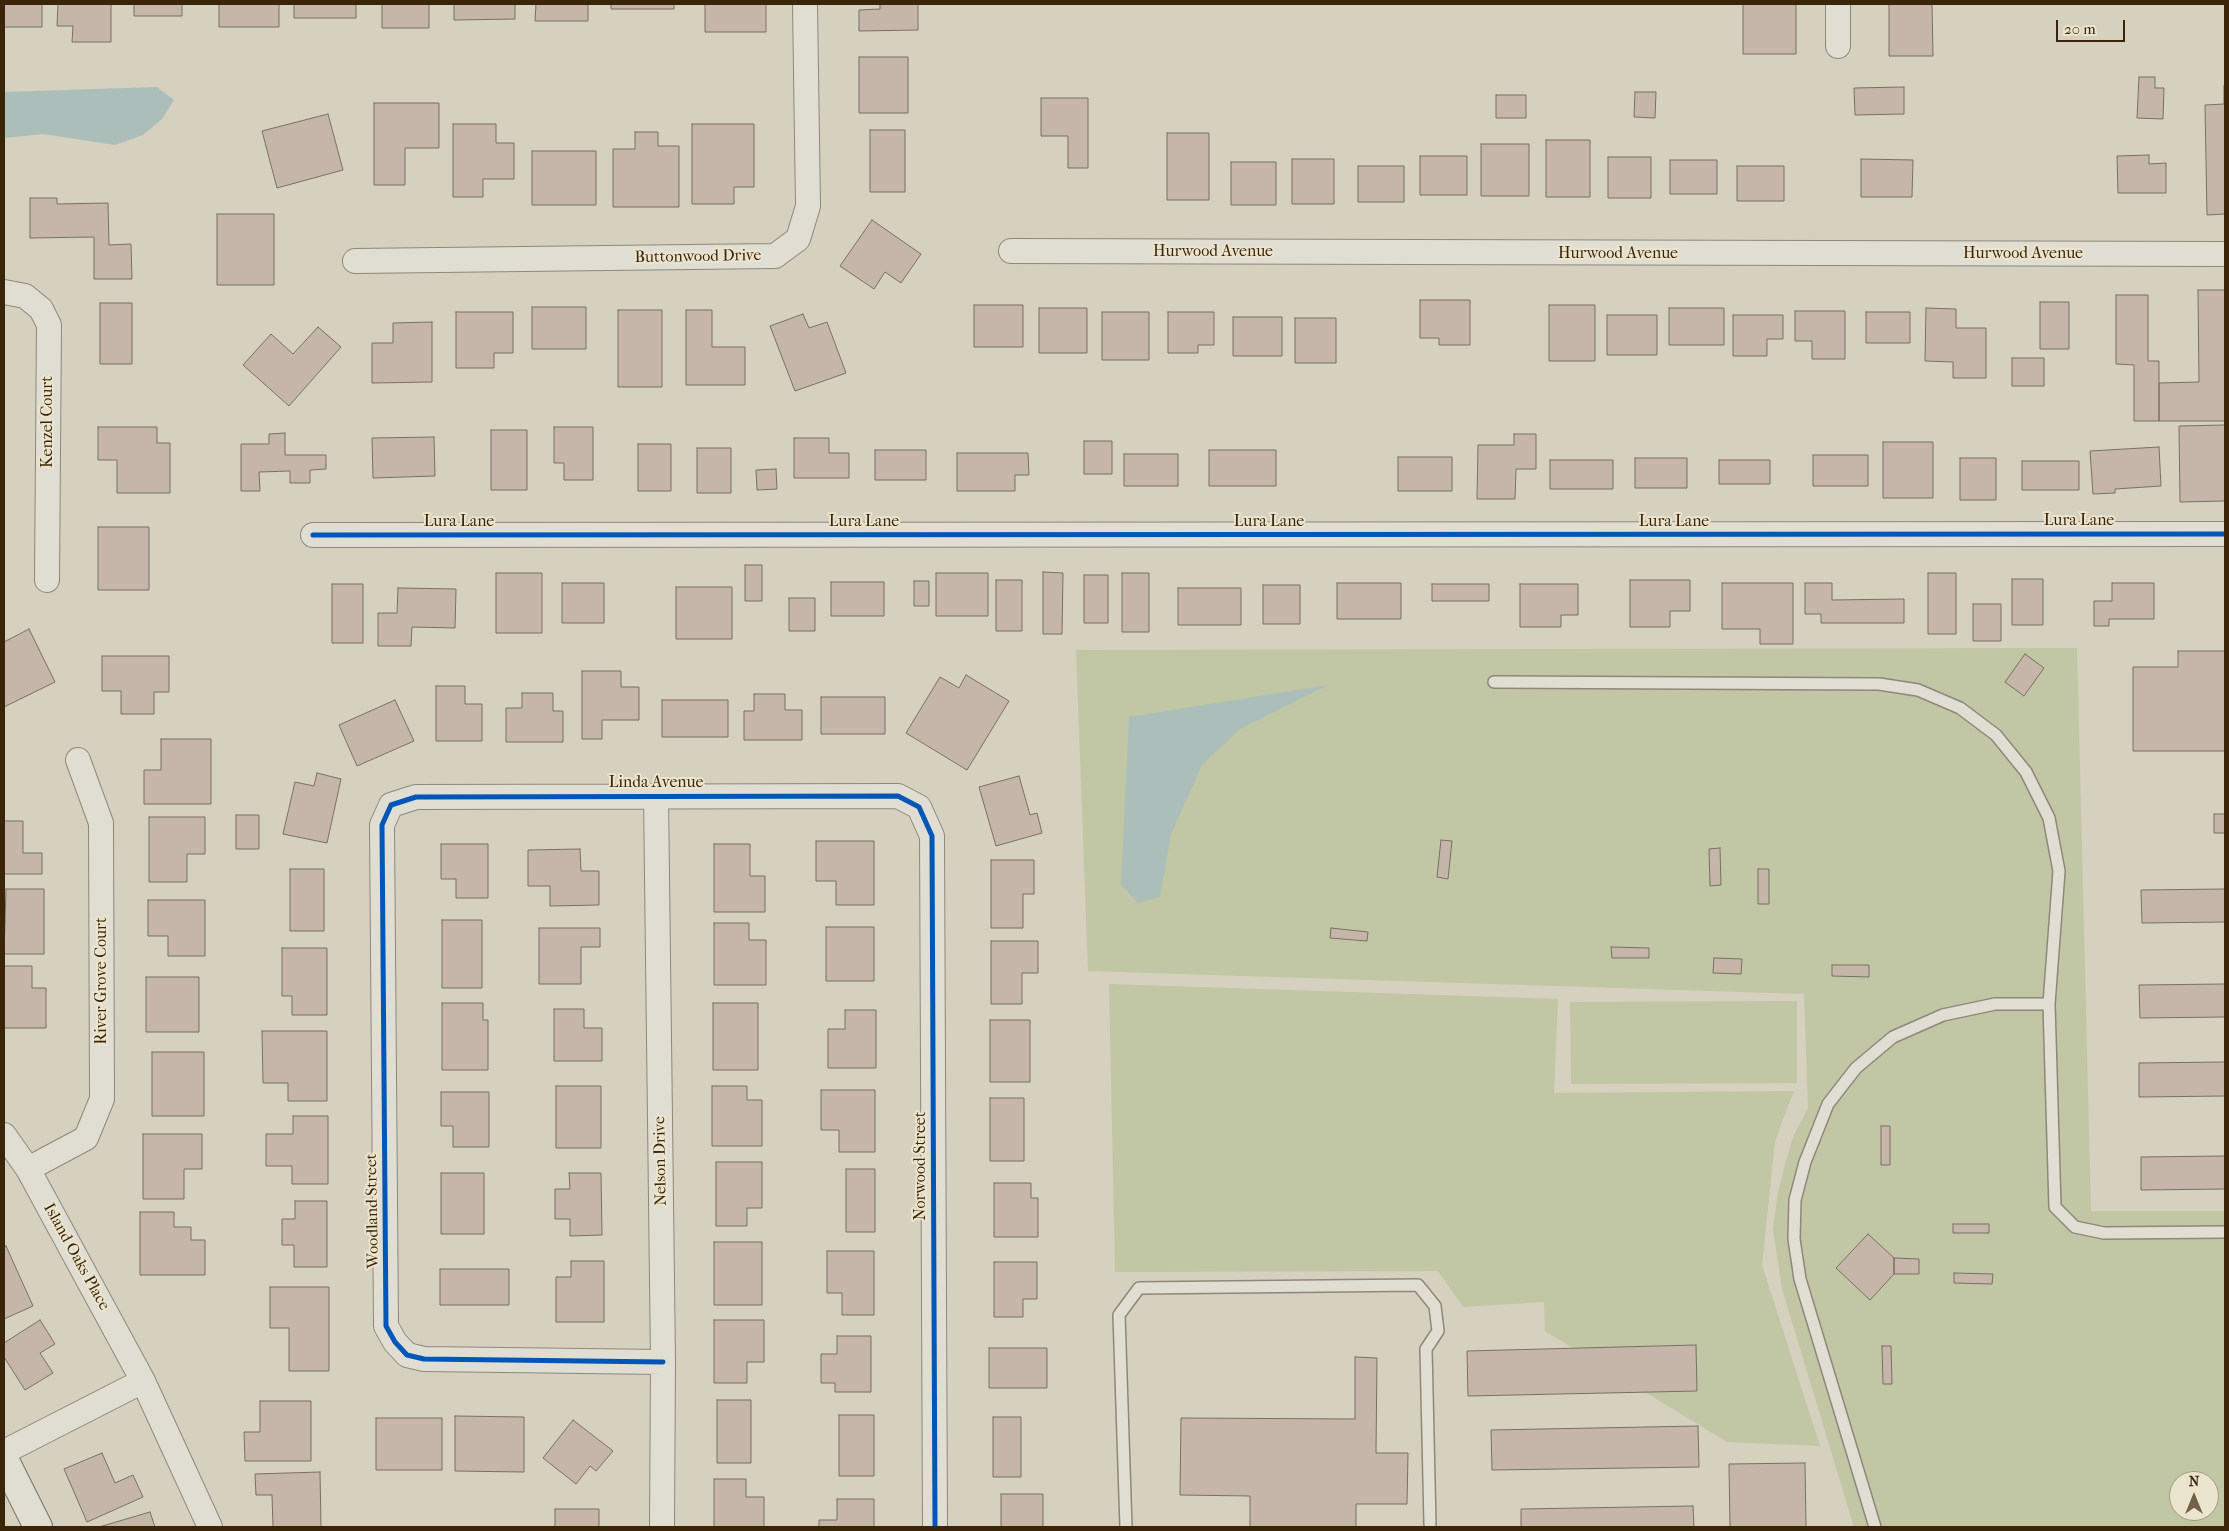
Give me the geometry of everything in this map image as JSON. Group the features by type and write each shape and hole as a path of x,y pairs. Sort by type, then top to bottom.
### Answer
{"street":[{"name":"Buttonwood Drive","path":"354,261 775,256 798,239 808,206 805,4"},
{"path":"1838,4 1838,46"},
{"name":"Hurwood Avenue","path":"1011,251 2225,254"},
{"name":"Kenzel Court","path":"4,292 25,296 41,308 49,325 47,580"},
{"name":"Lura Lane","path":"313,535 2225,534"},
{"name":"River Grove Court","path":"28,1169 86,1138 102,1099 100,823 78,760"},
{"name":"Linda Avenue","path":"391,805 416,797 656,795 898,796 919,807"},
{"name":"Nelson Drive","path":"656,795 663,1362 662,1527"},
{"name":"Woodland Street","path":"391,805 382,825 386,1326 394,1342 407,1355 424,1359 663,1362"},
{"name":"Norwood Street","path":"919,807 932,836 935,1527"},
{"name":"Island Oaks Place","path":"4,1135 28,1169 143,1381 210,1527"},
{"path":"4,1452 143,1381"},
{"path":"4,1460 38,1527"}],"lane":[{"path":"1494,682 1879,684 1918,690 1960,708 1996,735 2026,772 2049,818 2059,871 2049,1004 2055,1207 2074,1227 2104,1233 2225,1232"},
{"path":"1876,1527 1800,1279 1794,1239 1796,1200 1805,1162 1828,1104 1856,1068 1893,1037 1943,1016 1995,1004 2049,1004"},
{"path":"1126,1527 1119,1314 1139,1288 1418,1285 1435,1306 1438,1331 1426,1349 1430,1524"}],"green space":[{"path":"2077,648 2091,1211 2225,1211 2225,1527 1854,1527 1782,1289 1773,1229 1778,1192 1786,1160 1794,1135 1808,1108 1804,994 1088,971 1076,650"},
{"path":"1109,984 1558,999 1554,1093 1794,1091 1775,1141 1762,1265 1820,1446 1727,1442 1545,1331 1544,1302 1463,1307 1438,1271 1115,1272"},
{"path":"1797,1001 1797,1083 1571,1084 1570,1002"}],"shaded area":[{"path":"157,87 174,100 162,119 143,135 115,145 43,134 4,138 4,92"},
{"path":"1328,685 1240,729 1202,765 1171,834 1160,897 1138,903 1121,885 1129,717"}],"building":[{"path":"4,4 42,4 42,27 4,27"},
{"path":"58,4 111,4 111,42 72,42 73,26 57,26"},
{"path":"134,4 182,4 182,16 134,16"},
{"path":"219,4 279,4 279,27 219,27"},
{"path":"294,4 356,4 356,18 294,18"},
{"path":"382,4 429,4 429,28 382,28"},
{"path":"454,4 515,4 515,19 454,20"},
{"path":"536,4 588,4 588,21 535,21"},
{"path":"611,4 674,4 674,9 611,9"},
{"path":"705,4 766,4 766,32 705,32"},
{"path":"880,4 918,4 918,30 859,31 859,10 880,9"},
{"path":"1743,4 1796,4 1796,54 1743,54"},
{"path":"1889,4 1932,4 1933,56 1889,56"},
{"path":"859,57 908,57 908,113 859,113"},
{"path":"2139,77 2155,77 2155,88 2164,88 2163,119 2137,118"},
{"path":"2224,86 2225,214 2207,215 2205,105 2224,104"},
{"path":"1904,87 1904,114 1855,115 1854,88"},
{"path":"1635,92 1656,92 1655,118 1634,117"},
{"path":"1496,95 1526,95 1526,118 1496,118"},
{"path":"1041,98 1088,98 1088,168 1068,168 1068,136 1041,136"},
{"path":"374,103 439,103 439,148 405,148 405,185 374,185"},
{"path":"328,114 343,170 277,188 262,131"},
{"path":"453,124 496,124 496,143 514,143 514,179 483,179 483,197 453,197"},
{"path":"692,124 754,124 754,187 734,187 734,204 692,204"},
{"path":"870,130 905,130 905,192 870,192"},
{"path":"635,132 658,132 658,146 679,146 679,207 613,207 613,149 635,149"},
{"path":"1167,133 1209,133 1209,200 1167,200"},
{"path":"1546,140 1590,140 1590,197 1546,197"},
{"path":"1481,144 1529,144 1529,196 1481,196"},
{"path":"532,151 596,151 596,205 532,205"},
{"path":"2149,155 2149,164 2166,163 2166,193 2118,193 2117,156"},
{"path":"1420,156 1467,156 1467,195 1420,195"},
{"path":"1608,157 1651,157 1651,198 1608,198"},
{"path":"1292,159 1334,159 1334,204 1292,204"},
{"path":"1861,159 1913,160 1912,197 1861,197"},
{"path":"1670,160 1717,160 1717,194 1670,194"},
{"path":"1231,162 1276,162 1276,205 1231,205"},
{"path":"1358,166 1404,166 1404,202 1358,202"},
{"path":"1737,166 1784,166 1784,201 1737,201"},
{"path":"30,198 57,198 57,204 108,203 109,245 131,244 132,279 94,279 94,237 30,238"},
{"path":"217,214 274,214 274,285 217,285"},
{"path":"872,220 921,254 901,283 885,272 874,289 840,266"},
{"path":"2198,290 2225,290 2225,421 2159,421 2159,383 2199,382"},
{"path":"2116,295 2148,295 2148,361 2159,361 2159,421 2134,421 2134,365 2116,364"},
{"path":"1420,300 1470,300 1470,345 1439,345 1439,338 1420,338"},
{"path":"2040,302 2069,302 2069,349 2040,349"},
{"path":"100,303 132,303 132,364 100,364"},
{"path":"974,305 1023,305 1023,347 974,347"},
{"path":"1549,305 1595,305 1595,361 1549,361"},
{"path":"532,307 586,307 586,349 532,349"},
{"path":"1039,308 1087,308 1087,353 1039,353"},
{"path":"1669,308 1724,308 1724,345 1669,345"},
{"path":"1926,308 1956,309 1956,328 1986,328 1986,378 1953,378 1953,362 1925,361"},
{"path":"618,310 662,310 662,387 618,387"},
{"path":"686,310 712,310 712,347 745,347 745,385 686,385"},
{"path":"1795,311 1845,311 1845,359 1812,359 1812,341 1795,341"},
{"path":"456,312 513,312 513,353 494,353 494,368 456,368"},
{"path":"1102,312 1149,312 1149,360 1102,360"},
{"path":"1168,312 1214,312 1214,345 1198,345 1198,353 1168,353"},
{"path":"1866,312 1910,312 1910,343 1866,343"},
{"path":"803,314 809,328 827,322 846,373 795,391 770,326"},
{"path":"1607,315 1657,315 1657,355 1607,355"},
{"path":"1733,315 1783,315 1783,339 1767,339 1767,356 1733,356"},
{"path":"1233,317 1282,317 1282,356 1233,356"},
{"path":"1295,318 1336,318 1336,363 1295,363"},
{"path":"432,322 432,382 372,383 372,343 393,343 393,323"},
{"path":"318,327 341,347 289,406 243,365 271,334 293,354"},
{"path":"2012,358 2044,358 2044,386 2012,386"},
{"path":"2225,425 2225,501 2180,502 2179,426"},
{"path":"98,427 157,427 157,443 170,443 170,493 117,493 117,460 98,460"},
{"path":"554,427 593,427 593,480 564,480 564,463 554,463"},
{"path":"491,430 527,430 527,490 491,490"},
{"path":"285,433 285,455 326,455 326,469 310,470 310,483 290,483 290,471 259,472 260,491 241,491 241,444 269,444 269,434"},
{"path":"1514,434 1536,434 1536,469 1516,469 1515,499 1477,499 1478,445 1514,445"},
{"path":"434,437 435,476 373,478 372,438"},
{"path":"794,438 829,438 829,453 849,453 849,478 794,478"},
{"path":"1084,441 1112,441 1112,474 1084,474"},
{"path":"1883,442 1933,442 1933,498 1883,498"},
{"path":"638,444 671,444 671,491 638,491"},
{"path":"2159,447 2161,486 2115,489 2115,493 2093,494 2090,451"},
{"path":"697,448 731,448 731,493 697,493"},
{"path":"875,450 926,450 926,480 875,480"},
{"path":"1209,450 1276,450 1276,486 1209,486"},
{"path":"957,453 1028,453 1029,475 1015,475 1015,491 957,491"},
{"path":"1124,454 1178,454 1178,486 1124,486"},
{"path":"1813,455 1868,455 1868,486 1813,486"},
{"path":"1398,457 1452,457 1452,491 1398,491"},
{"path":"1635,458 1687,458 1687,488 1635,488"},
{"path":"1960,458 1996,458 1996,500 1960,500"},
{"path":"1550,460 1613,460 1613,489 1550,489"},
{"path":"1719,460 1770,460 1770,484 1719,484"},
{"path":"2022,461 2079,461 2079,490 2022,490"},
{"path":"776,469 777,489 757,490 756,470"},
{"path":"98,527 149,527 149,590 98,590"},
{"path":"745,565 762,565 762,601 745,601"},
{"path":"1043,572 1063,573 1062,634 1043,634"},
{"path":"496,573 542,573 542,633 496,633"},
{"path":"936,573 988,573 988,616 936,616"},
{"path":"1122,573 1149,573 1149,632 1122,632"},
{"path":"1928,573 1956,573 1956,634 1928,634"},
{"path":"1084,575 1108,575 1108,623 1084,623"},
{"path":"2012,579 2043,579 2043,625 2012,625"},
{"path":"996,580 1022,580 1022,631 996,631"},
{"path":"1630,580 1690,580 1690,611 1670,611 1670,627 1630,627"},
{"path":"914,581 929,581 929,606 914,606"},
{"path":"831,582 884,582 884,616 831,616"},
{"path":"562,583 604,583 604,623 562,623"},
{"path":"1337,583 1401,583 1401,619 1337,619"},
{"path":"1722,583 1793,583 1793,644 1760,644 1760,629 1722,629"},
{"path":"1805,583 1832,583 1832,600 1904,599 1904,623 1821,623 1821,614 1805,614"},
{"path":"2112,583 2154,583 2154,619 2109,619 2109,626 2094,626 2094,601 2112,601"},
{"path":"332,584 363,584 363,643 332,643"},
{"path":"1432,584 1489,584 1489,601 1432,601"},
{"path":"1520,584 1578,584 1578,615 1561,615 1561,627 1520,627"},
{"path":"1263,585 1300,585 1300,624 1263,624"},
{"path":"676,587 732,587 732,639 676,639"},
{"path":"398,588 456,589 455,628 412,627 411,646 378,646 378,613 397,613"},
{"path":"1178,588 1241,588 1241,625 1178,625"},
{"path":"789,598 815,598 815,631 789,631"},
{"path":"1973,604 2001,604 2001,641 1973,641"},
{"path":"29,629 55,682 4,707 4,642"},
{"path":"2178,651 2225,651 2225,751 2133,751 2133,667 2178,667"},
{"path":"2025,654 2044,668 2024,696 2005,682"},
{"path":"102,656 169,656 169,692 154,692 154,714 121,714 121,691 102,691"},
{"path":"582,671 621,671 621,687 639,687 639,720 602,720 602,739 582,739"},
{"path":"966,675 1009,701 967,770 906,733 940,677 959,688"},
{"path":"436,686 465,686 465,704 482,704 482,741 436,741"},
{"path":"522,693 553,693 553,711 563,711 563,742 506,742 506,708 522,708"},
{"path":"754,694 785,694 785,710 802,710 802,740 744,740 744,711 754,711"},
{"path":"821,697 885,697 885,734 821,734"},
{"path":"395,700 414,741 357,766 339,725"},
{"path":"662,700 728,700 728,737 662,737"},
{"path":"161,739 211,739 211,804 144,804 144,770 161,770"},
{"path":"317,773 341,779 327,843 283,834 295,782 314,786"},
{"path":"1019,776 1030,815 1037,813 1042,833 996,846 979,787"},
{"path":"2214,814 2225,814 2225,833 2214,833"},
{"path":"236,815 259,815 259,849 236,849"},
{"path":"149,817 205,817 205,854 187,854 187,882 149,882"},
{"path":"4,821 23,821 23,853 42,853 42,874 4,874"},
{"path":"1441,840 1452,841 1448,879 1437,877"},
{"path":"816,841 874,841 874,905 836,905 836,881 816,881"},
{"path":"441,844 488,844 488,898 456,898 456,879 441,879"},
{"path":"714,844 750,844 750,876 765,876 765,912 714,912"},
{"path":"1720,848 1721,885 1710,886 1709,849"},
{"path":"580,849 581,871 599,871 599,905 550,906 550,886 528,886 528,850"},
{"path":"991,860 1034,860 1034,894 1023,894 1023,928 991,928"},
{"path":"290,869 324,869 324,931 290,931"},
{"path":"1758,869 1769,869 1769,904 1758,904"},
{"path":"6,889 44,889 44,954 4,954"},
{"path":"2225,889 2225,922 2142,923 2141,890"},
{"path":"148,900 205,900 205,956 168,956 168,936 148,936"},
{"path":"442,920 482,920 482,988 442,988"},
{"path":"714,923 749,923 749,940 766,940 766,985 714,985"},
{"path":"826,927 874,927 874,981 826,981"},
{"path":"539,928 600,928 600,947 581,947 581,984 539,984"},
{"path":"1331,928 1368,932 1367,941 1330,938"},
{"path":"991,941 1038,941 1038,973 1022,973 1022,1004 991,1004"},
{"path":"1611,947 1649,948 1649,958 1612,958"},
{"path":"282,948 327,948 327,1015 292,1015 292,996 282,996"},
{"path":"1714,958 1742,959 1741,974 1713,973"},
{"path":"1832,965 1869,965 1869,977 1832,976"},
{"path":"4,966 32,966 32,988 46,988 46,1028 4,1028"},
{"path":"146,977 199,977 199,1032 146,1032"},
{"path":"2225,984 2225,1017 2140,1018 2139,985"},
{"path":"442,1003 483,1003 483,1020 488,1020 488,1070 442,1070"},
{"path":"713,1003 758,1003 758,1070 713,1070"},
{"path":"554,1009 584,1009 584,1028 602,1028 602,1061 554,1061"},
{"path":"845,1010 876,1010 876,1068 828,1068 828,1029 845,1029"},
{"path":"990,1020 1030,1020 1030,1082 990,1082"},
{"path":"262,1031 327,1031 327,1101 288,1101 288,1083 263,1083"},
{"path":"152,1052 204,1052 204,1116 152,1116"},
{"path":"2225,1062 2225,1096 2139,1097 2139,1063"},
{"path":"556,1086 601,1086 601,1148 556,1148"},
{"path":"712,1086 747,1086 747,1100 762,1100 762,1146 712,1146"},
{"path":"821,1090 875,1090 875,1152 839,1152 839,1130 821,1130"},
{"path":"441,1092 489,1092 489,1147 453,1147 453,1126 441,1126"},
{"path":"990,1098 1024,1098 1024,1161 990,1161"},
{"path":"293,1116 328,1116 328,1184 292,1184 292,1166 266,1166 266,1134 293,1134"},
{"path":"1881,1126 1890,1126 1890,1165 1881,1165"},
{"path":"143,1134 202,1134 202,1169 184,1169 184,1199 143,1199"},
{"path":"2225,1156 2225,1189 2141,1190 2141,1157"},
{"path":"716,1162 762,1162 762,1208 747,1208 747,1226 716,1226"},
{"path":"846,1169 875,1169 875,1232 846,1232"},
{"path":"441,1173 484,1173 484,1234 441,1234"},
{"path":"569,1173 601,1173 602,1235 570,1236 570,1219 555,1219 555,1189 570,1189"},
{"path":"994,1183 1031,1183 1031,1198 1038,1198 1038,1237 994,1237"},
{"path":"295,1201 327,1201 327,1267 294,1267 294,1245 282,1245 282,1219 295,1219"},
{"path":"140,1212 174,1212 174,1227 191,1227 191,1240 205,1240 205,1275 140,1275"},
{"path":"1953,1224 1989,1224 1989,1233 1953,1233"},
{"path":"1868,1234 1894,1258 1894,1274 1870,1300 1836,1268"},
{"path":"714,1242 762,1242 762,1305 714,1305"},
{"path":"6,1246 33,1306 4,1319 4,1247"},
{"path":"827,1251 874,1251 874,1315 842,1315 842,1293 827,1293"},
{"path":"1894,1258 1919,1259 1919,1274 1894,1274"},
{"path":"571,1261 604,1261 604,1322 556,1322 556,1277 571,1277"},
{"path":"994,1262 1037,1262 1037,1299 1023,1299 1023,1317 994,1317"},
{"path":"440,1269 509,1269 509,1305 440,1305"},
{"path":"1954,1273 1993,1274 1992,1284 1954,1283"},
{"path":"270,1287 329,1287 329,1371 289,1371 289,1328 270,1328"},
{"path":"40,1320 55,1344 40,1353 53,1373 25,1390 4,1357 4,1343"},
{"path":"714,1320 764,1320 764,1362 747,1362 747,1383 714,1383"},
{"path":"837,1336 871,1336 871,1392 835,1392 835,1383 821,1383 821,1354 837,1354"},
{"path":"1696,1345 1697,1391 1468,1396 1467,1351"},
{"path":"1882,1346 1891,1346 1892,1384 1883,1384"},
{"path":"989,1348 1047,1348 1047,1388 989,1388"},
{"path":"1355,1357 1377,1358 1376,1453 1408,1453 1407,1504 1356,1504 1356,1527 1250,1527 1250,1496 1180,1495 1181,1418 1355,1419"},
{"path":"717,1400 751,1400 751,1463 717,1463"},
{"path":"260,1401 311,1401 311,1461 245,1461 244,1432 260,1432"},
{"path":"839,1415 874,1415 874,1476 839,1476"},
{"path":"455,1416 524,1417 524,1472 455,1471"},
{"path":"993,1417 1021,1417 1021,1477 993,1477"},
{"path":"376,1418 442,1418 442,1470 376,1470"},
{"path":"573,1420 613,1451 596,1471 590,1466 576,1484 543,1458"},
{"path":"1698,1426 1699,1467 1492,1470 1491,1430"},
{"path":"102,1453 115,1483 133,1475 143,1497 87,1522 64,1469"},
{"path":"1805,1463 1806,1527 1730,1527 1729,1464"},
{"path":"320,1472 321,1527 273,1527 272,1495 256,1495 255,1474"},
{"path":"714,1479 746,1479 746,1497 764,1497 764,1527 714,1527"},
{"path":"1001,1494 1043,1494 1043,1527 1001,1527"},
{"path":"837,1499 874,1499 874,1527 819,1527 819,1520 837,1520"},
{"path":"1693,1506 1694,1527 1521,1527 1521,1509"},
{"path":"555,1509 599,1509 599,1527 555,1527"},
{"path":"150,1512 155,1527 99,1527"}],"cycle path":[{"path":"313,535 2225,534"},
{"path":"663,1362 424,1359 407,1355 395,1342 386,1326 382,825 391,805 416,797 898,796 919,807 932,836 935,1527"}]}
